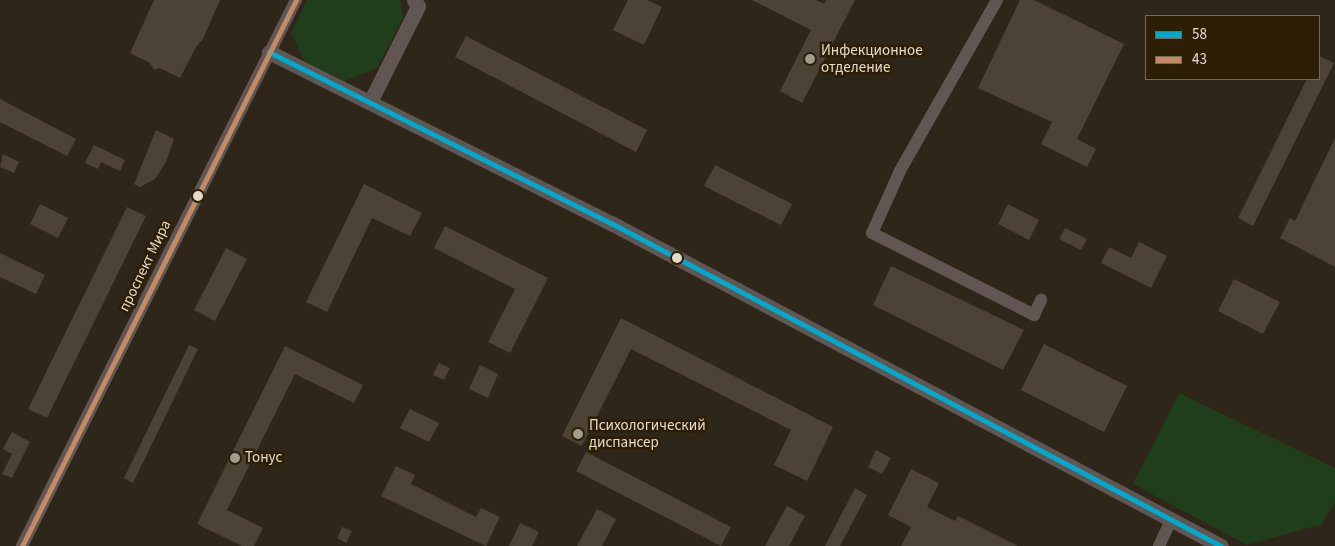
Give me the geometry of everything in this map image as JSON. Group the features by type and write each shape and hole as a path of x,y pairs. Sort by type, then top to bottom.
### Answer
{"street":[{"name":"проспект Мира","path":"22,546 296,0"},
{"path":"370,102 418,6 414,0"},
{"path":"997,0 900,171 872,233 1034,315 1041,300"},
{"path":"269,52 610,223 1221,546"},
{"path":"1159,546 1171,520"}],"green space":[{"path":"307,0 400,0 403,18 377,68 345,81 305,62 291,33"},
{"path":"1179,393 1335,468 1335,502 1322,524 1247,545 1133,484"}],"building":[{"path":"154,0 220,0 203,39 196,47 180,78 160,68 154,70 150,63 130,53"},
{"path":"628,0 647,0 662,7 644,45 613,30"},
{"name":"Инфекционное отделение","path":"752,0 816,0 824,4 826,0 855,0 802,103 780,91 811,30"},
{"path":"1020,0 1034,0 1124,44 1077,139 1096,149 1087,167 1041,144 1052,122 978,88"},
{"path":"466,36 647,130 636,152 455,57"},
{"path":"1320,56 1334,63 1253,226 1238,218 1307,80 1320,80"},
{"path":"0,99 76,139 67,156 0,122"},
{"path":"156,130 174,139 166,162 155,179 140,187 134,184"},
{"path":"1335,138 1335,267 1280,238 1290,218 1295,221"},
{"path":"94,145 125,160 120,171 101,162 98,169 85,163"},
{"path":"3,154 19,162 14,173 0,167"},
{"path":"715,165 792,204 781,225 704,186"},
{"path":"364,184 422,213 410,236 372,218 327,312 306,302"},
{"path":"40,204 68,218 58,238 30,224"},
{"path":"1008,204 1039,220 1029,240 998,224"},
{"path":"127,207 146,216 47,418 28,409"},
{"path":"445,226 548,278 510,353 488,342 515,289 434,248"},
{"path":"1065,228 1087,239 1081,250 1059,239"},
{"path":"1139,242 1167,256 1151,288 1101,263 1109,247 1131,258"},
{"path":"226,248 247,259 215,321 194,310"},
{"path":"0,253 45,275 36,294 0,277"},
{"path":"891,266 1024,330 1003,370 873,305"},
{"path":"1234,279 1280,302 1263,334 1218,311"},
{"path":"621,318 833,427 807,481 774,465 791,430 631,349 582,446 562,436"},
{"path":"1044,344 1127,386 1104,432 1021,390"},
{"path":"189,345 198,349 133,483 124,478"},
{"path":"285,346 363,385 354,403 295,374 227,510 263,528 254,546 242,546 197,524"},
{"path":"439,363 450,368 444,380 433,375"},
{"path":"480,365 498,374 488,398 469,389"},
{"path":"410,409 439,423 429,442 400,428"},
{"path":"12,432 30,442 12,478 2,474 12,454 3,449"},
{"path":"876,450 891,458 882,474 868,467"},
{"path":"586,452 731,527 721,546 576,471"},
{"path":"396,466 415,475 411,484 476,517 481,508 500,517 486,546 381,496"},
{"path":"911,469 939,483 927,507 955,521 958,516 1018,546 901,546 911,527 888,515"},
{"path":"855,488 867,495 840,546 825,546"},
{"path":"787,506 805,516 789,546 765,546"},
{"path":"597,509 616,519 602,546 577,546"},
{"path":"520,523 539,532 532,546 509,546"},
{"path":"342,527 352,531 346,543 337,538"}],"transit line":[{"name":"43","path":"22,546 296,0"},
{"name":"58","path":"269,52 611,223 1221,546"}],"place":[{"name":"Инфекционное отделение","path":"810,59"},
{"name":"Психологический диспансер","path":"578,434"},
{"name":"Тонус","path":"235,458"}]}
